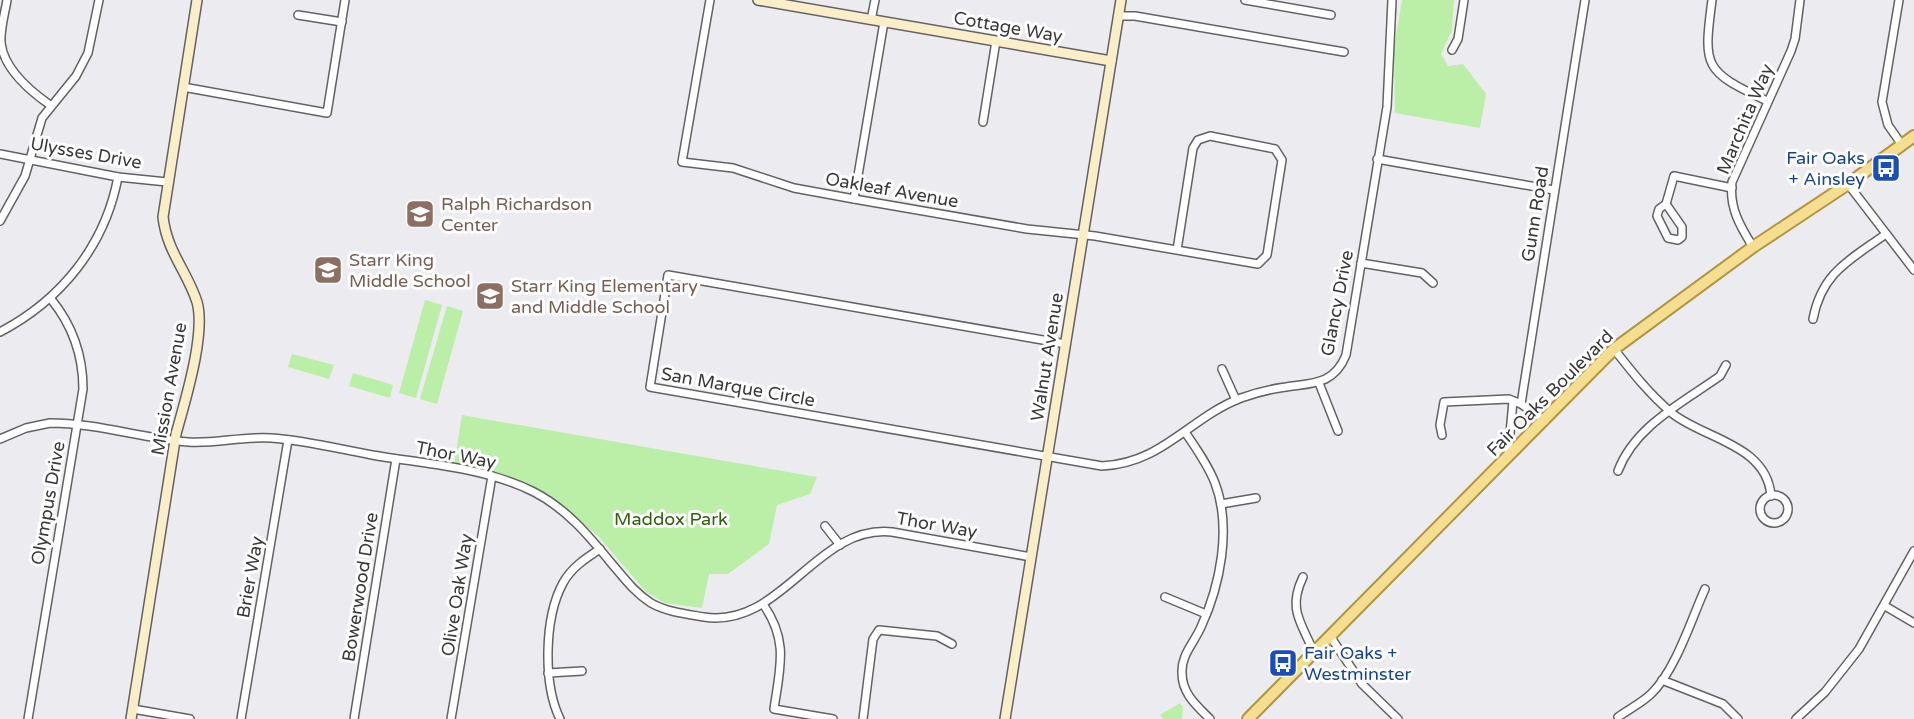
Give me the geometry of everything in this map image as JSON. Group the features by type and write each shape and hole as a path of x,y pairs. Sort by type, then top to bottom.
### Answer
{"main road":[{"name":"Fair Oaks Boulevard","path":"1248,719 1614,349 1753,247 1848,184 1914,136"}],"street":[{"path":"7,0 1,36 2,52 22,81 50,105"},
{"path":"0,221 19,192 31,158 37,128 50,105 82,67 91,43 99,0"},
{"name":"Mission Avenue","path":"132,714 176,441 188,393 199,322 194,294 172,255 165,230 164,204 197,0"},
{"path":"183,87 327,113 345,0"},
{"name":"Oakleaf Avenue","path":"710,0 682,162 733,168 795,188 854,199 1177,250 1251,264 1261,262 1267,255 1282,160 1280,155 1270,146 1210,136 1198,140 1194,146 1177,250"},
{"name":"Cottage Way","path":"758,0 1111,62"},
{"path":"871,20 875,0"},
{"name":"Walnut Avenue","path":"1005,719 1121,0"},
{"path":"1245,0 1331,15"},
{"name":"Glancy Drive","path":"1319,383 1334,375 1346,355 1387,107 1392,0"},
{"path":"1452,50 1458,39 1464,0"},
{"name":"Gunn Road","path":"1521,404 1585,0"},
{"path":"1712,0 1706,44 1711,64 1731,82 1767,101"},
{"name":"Marchita Way","path":"1753,247 1736,217 1732,188 1735,170 1795,39 1800,0"},
{"path":"1899,0 1882,102 1888,125 1902,145"},
{"path":"298,15 342,22"},
{"path":"1118,16 1135,16 1344,52"},
{"path":"854,199 884,22"},
{"path":"983,122 996,41"},
{"name":"Ulysses Drive","path":"0,154 31,158 118,177 167,182"},
{"path":"1377,159 1554,190"},
{"path":"1666,204 1682,227 1682,237 1678,240 1668,238 1657,216 1659,209 1666,204 1674,176 1732,188"},
{"path":"0,332 51,299 75,274 93,246 118,177"},
{"path":"1848,184 1914,270"},
{"path":"1813,319 1820,292 1828,278 1886,234"},
{"path":"1361,263 1422,273 1433,283"},
{"name":"San Marque Circle","path":"1047,458 650,387 668,275 1065,344"},
{"name":"Olympus Drive","path":"28,719 82,389 80,352 71,329 51,299"},
{"path":"1614,349 1637,379 1670,412 1747,454 1763,472 1770,485 1771,495"},
{"path":"1618,471 1635,440 1720,376 1726,365"},
{"path":"1222,369 1236,400"},
{"path":"1047,458 1095,465 1119,465 1148,456 1236,400 1270,389 1319,383 1338,431"},
{"path":"1507,459 1513,400"},
{"path":"1442,435 1440,425 1444,402 1513,400 1545,421"},
{"name":"Thor Way","path":"0,439 38,424 77,425 176,441 208,443 253,437 288,440 492,476 518,485 552,502 577,523 633,589 650,602 669,611 706,618 732,618 763,604 840,545 861,534 885,532 1031,556"},
{"path":"1185,432 1212,475 1221,504 1221,549 1206,614 1186,654 1182,675 1188,696 1210,719"},
{"name":"Brier Way","path":"241,719 288,440"},
{"name":"Bowerwood Drive","path":"354,719 396,459"},
{"name":"Olive Oak Way","path":"451,719 492,476"},
{"path":"1771,495 1781,497 1787,506 1786,516 1777,522 1767,521 1760,512 1762,502 1771,495"},
{"path":"1221,504 1256,498"},
{"path":"825,526 840,545"},
{"path":"560,719 552,700 548,673 548,646 558,593 575,567 600,549"},
{"path":"1796,719 1843,671 1885,606 1914,551"},
{"path":"1304,577 1298,591 1297,615 1314,653"},
{"path":"1618,717 1651,694 1662,680 1705,589"},
{"path":"1165,597 1206,614"},
{"path":"763,604 777,627 782,651 774,709 833,719"},
{"path":"1885,606 1914,623"},
{"path":"863,719 874,649 873,639 879,630 937,636 952,644"},
{"path":"1330,636 1362,684 1398,719"},
{"path":"548,673 582,671"},
{"path":"1662,680 1723,704 1738,719"},
{"path":"132,714 190,719"}],"green space":[{"path":"1402,0 1454,0 1452,30 1441,54 1448,66 1463,64 1486,94 1480,128 1395,113 1394,47"},
{"path":"425,300 442,305 416,398 399,393"},
{"path":"447,306 463,311 437,404 420,399"},
{"path":"292,354 334,365 329,379 288,367"},
{"path":"353,373 393,385 390,398 349,386"},
{"name":"Maddox Park","path":"462,415 817,477 810,494 777,505 769,544 728,574 709,574 702,608 665,603 646,592 599,537 548,494 485,469 454,465"},
{"path":"1180,703 1183,707 1182,719 1163,719 1160,715"}],"place":[{"name":"Fair Oaks + Ainsley","path":"1886,168"},
{"name":"Ralph Richardson Center","path":"420,214"},
{"name":"Starr King Middle School","path":"328,270"},
{"name":"Starr King Elementary and Middle School","path":"490,296"},
{"name":"Fair Oaks + Westminster","path":"1283,663"}]}
